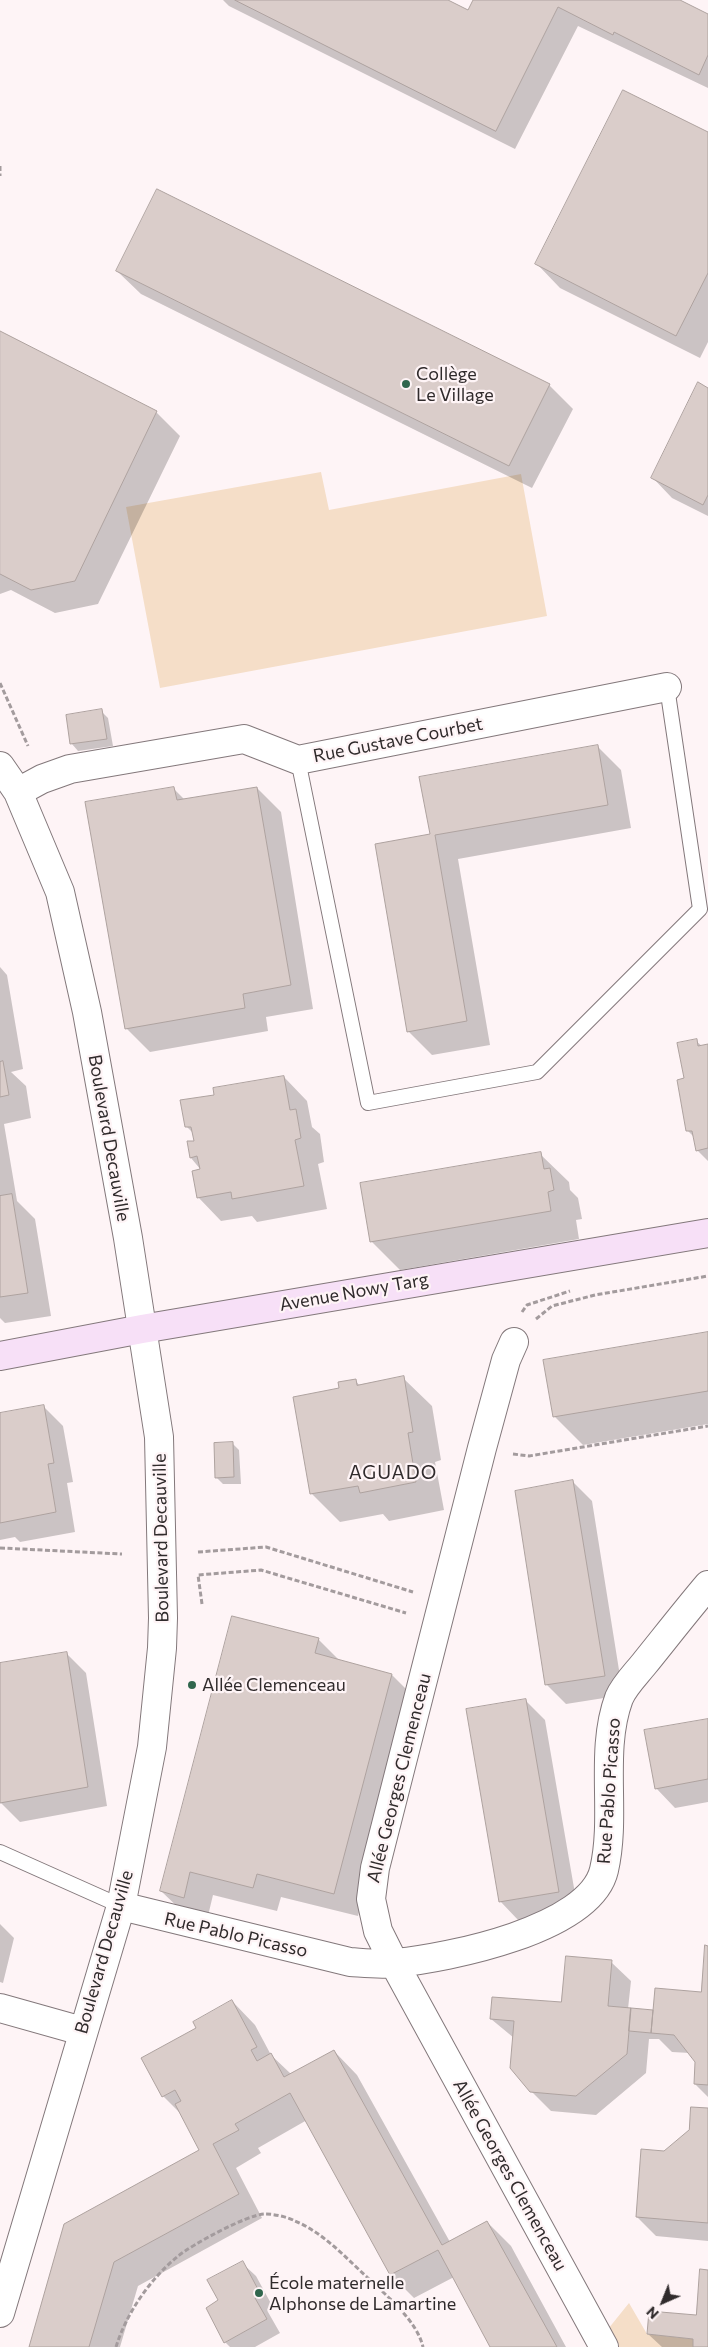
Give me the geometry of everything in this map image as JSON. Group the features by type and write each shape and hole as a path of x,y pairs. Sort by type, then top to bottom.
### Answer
{"street":[{"name":"Rue Gustave Courbet","path":"18,792 42,779 70,769 244,739 298,760 667,687"},
{"name":"Boulevard Decauville","path":"0,766 18,792 60,892 87,1012 160,1437 163,1539 162,1648 152,1747 121,1906 82,2031 0,2313"},
{"name":"Avenue Nowy Targ","path":"0,1356 142,1329 708,1233"},
{"name":"Allée Georges Clemenceau","path":"514,1342 506,1360 482,1448 375,1868 371,1899 378,1930 394,1963 604,2347"},
{"name":"Rue Pablo Picasso","path":"121,1906 350,1962 394,1963 450,1956 488,1946 539,1927 578,1906 604,1872 611,1723 620,1695 708,1585"},
{"path":"0,2008 82,2031"}],"lane":[{"path":"298,760 368,1103 537,1072 700,908 667,687"},
{"path":"0,1852 121,1906"}],"path":[{"path":"0,166 0,176"},
{"path":"0,683 42,779"},
{"path":"514,1342 552,1306 596,1295 708,1276"},
{"path":"482,1448 529,1456 708,1426"},
{"path":"198,1552 266,1547 443,1600"},
{"path":"0,1548 122,1554"},
{"path":"202,1604 198,1575 261,1570 407,1614"},
{"path":"116,2347 122,2328 146,2290 177,2256 221,2230 264,2214 295,2220 326,2239 405,2315 422,2340 423,2347"}],"shaded area":[{"path":"321,472 329,510 521,474 547,616 160,688 126,507"},
{"path":"629,2303 647,2334 693,2339 693,2347 598,2347 596,2344"}],"building":[{"path":"235,0 448,0 468,10 473,0 680,0 708,14 708,55 699,75 614,32 613,35 558,7 496,131"},
{"path":"623,90 708,132 708,273 676,336 535,264"},
{"path":"157,189 550,384 509,466 116,271"},
{"path":"0,331 157,411 75,581 31,590 0,574"},
{"path":"698,382 708,388 708,495 703,505 651,478"},
{"path":"102,709 107,739 70,744 66,715"},
{"path":"598,745 608,805 435,835 467,1021 407,1032 375,844 430,834 419,777"},
{"path":"174,787 177,800 257,787 291,985 243,994 245,1008 125,1029 85,802"},
{"path":"697,1039 698,1046 708,1044 708,1148 696,1151 692,1131 686,1131 677,1080 684,1078 677,1043"},
{"path":"3,1061 9,1095 0,1097 0,1062"},
{"path":"284,1076 290,1110 296,1109 301,1138 295,1140 304,1186 232,1199 231,1192 197,1198 192,1171 200,1169 197,1156 190,1158 187,1141 194,1141 191,1127 185,1127 180,1100 214,1095 213,1088"},
{"path":"541,1152 544,1169 550,1168 554,1190 548,1192 551,1211 370,1242 360,1183"},
{"path":"12,1194 28,1293 0,1297 0,1196"},
{"path":"708,1332 708,1391 553,1417 543,1360"},
{"path":"404,1376 413,1432 408,1433 416,1482 360,1493 358,1486 310,1494 293,1397 339,1388 338,1382 356,1379 357,1385"},
{"path":"44,1405 54,1463 48,1464 56,1512 0,1523 0,1413"},
{"path":"233,1442 234,1477 215,1478 214,1443"},
{"path":"573,1480 605,1676 545,1685 515,1491"},
{"path":"232,1616 319,1638 315,1653 392,1674 334,1894 257,1874 253,1888 190,1872 184,1898 160,1891"},
{"path":"67,1652 88,1787 0,1803 0,1663"},
{"path":"526,1699 559,1892 499,1902 466,1709"},
{"path":"708,1719 708,1779 655,1789 644,1730"},
{"path":"705,1945 708,1946 708,2085 694,2084 695,2062 674,2035 651,2033 655,1988 701,1992"},
{"path":"566,1956 612,1960 608,2006 631,2008 627,2054 576,2096 530,2092 510,2068 514,2021 490,2019 492,1997 561,2002"},
{"path":"232,2000 257,2047 251,2050 257,2061 271,2053 284,2077 334,2050 442,2245 487,2221 557,2347 490,2347 438,2250 390,2275 290,2093 235,2124 239,2130 213,2144 239,2194 114,2262 89,2347 29,2347 64,2224 199,2150 175,2104 181,2101 175,2090 162,2097 141,2058 196,2028 193,2022"},
{"path":"631,2008 653,2010 651,2033 629,2031"},
{"path":"691,2107 708,2108 708,2223 636,2217 641,2149 664,2151 689,2130"},
{"path":"243,2261 261,2295 255,2298 267,2319 224,2343 206,2308 218,2300 207,2280"},
{"path":"700,2269 708,2270 708,2347 693,2347 693,2339 647,2334 649,2311 696,2315"}],"place":[{"name":"Collège Le Village","path":"406,384"},
{"name":"Allée Clemenceau","path":"192,1685"},
{"name":"École maternelle Alphonse de Lamartine","path":"259,2293"}],"district":[{"name":"AGUADO","path":"393,1473"}]}
